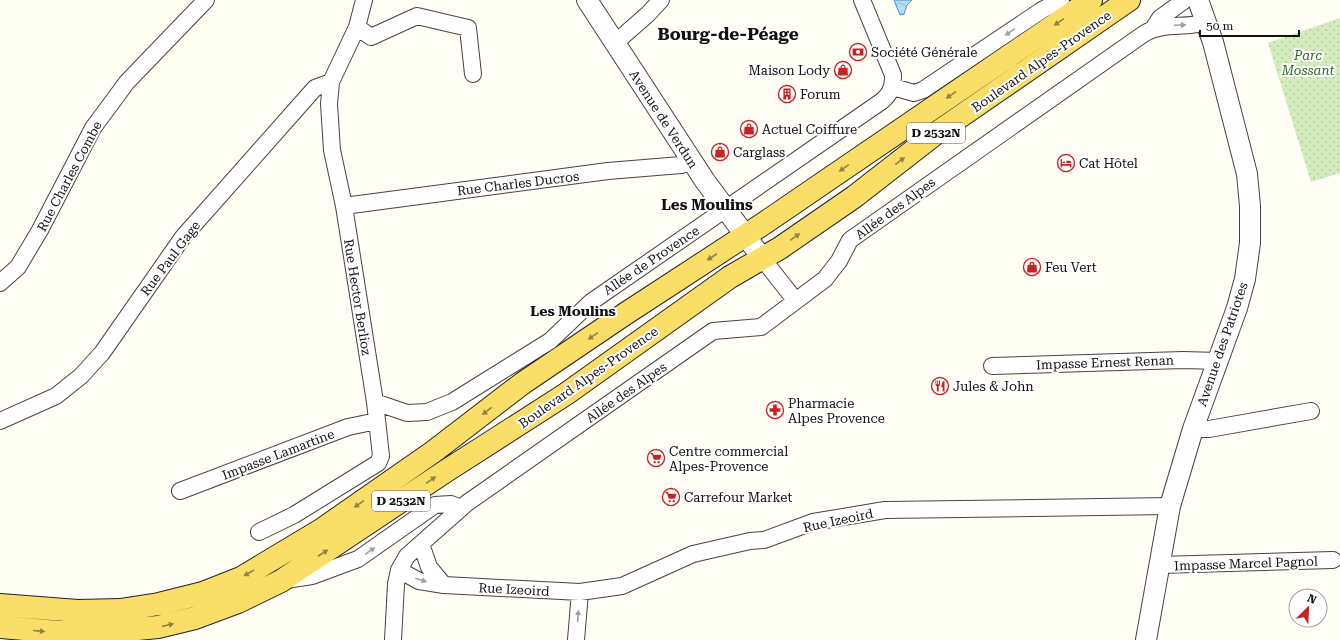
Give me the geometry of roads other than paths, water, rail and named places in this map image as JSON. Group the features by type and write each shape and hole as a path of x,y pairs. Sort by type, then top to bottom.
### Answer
{"main road":[{"name":"Boulevard Alpes-Provence","path":"0,604 78,611 120,610 159,604 203,593 241,578 321,530 434,452 523,383 625,314 745,236 1091,0"},
{"name":"Boulevard Alpes-Provence","path":"0,628 59,632 108,632 158,627 195,618 238,602 280,581 446,470 566,394 730,277 780,248 854,197 935,134 1121,6"}],"street":[{"name":"Rue Charles Combe","path":"0,283 18,267 40,230 93,128 127,82 206,0"},
{"name":"Rue Hector Berlioz","path":"259,532 294,515 378,463 381,456 375,402 344,206 332,150 329,104 331,82 356,27 364,0"},
{"name":"Avenue de Verdun","path":"587,0 692,162 762,258"},
{"path":"615,43 648,14 661,0"},
{"path":"862,0 893,75 893,87 914,93 923,90 1042,10 1060,0"},
{"path":"1121,6 1136,0"},
{"name":"Allée des Alpes","path":"399,570 407,556 464,505 713,331 760,327 825,279 839,261 850,240 1153,29 1160,18 1185,0"},
{"name":"Avenue des Patriotes","path":"1146,640 1170,506 1193,429 1219,361 1245,279 1250,243 1250,206 1247,174 1206,22 1198,0"},
{"path":"356,27 371,37 417,16 468,28 473,74"},
{"name":"Allée des Alpes","path":"1153,29 1177,25 1198,25 1206,22"},
{"name":"Rue Paul Gage","path":"0,421 56,396 81,376 102,353 183,237 315,88 331,82"},
{"name":"Allée de Provence","path":"375,402 407,413 426,412 452,402 550,341 591,302 882,101 889,95 893,87"},
{"name":"Rue Charles Ducros","path":"344,206 608,171 681,165 692,162"},
{"path":"762,258 795,300"},
{"name":"Impasse Ernest Renan","path":"992,366 1183,360 1219,361"},
{"path":"1193,429 1209,429 1311,411"},
{"name":"Impasse Lamartine","path":"180,491 348,427 377,421"},
{"path":"280,581 312,576 358,559 435,505 464,505"},
{"name":"Rue Izeoird","path":"399,570 419,581 444,585 580,592 622,586 693,554 750,541 764,540 813,522 886,510 1170,506"},
{"path":"421,544 430,567 444,585"},
{"name":"Impasse Marcel Pagnol","path":"1159,565 1333,560"},
{"path":"393,640 396,584 399,570"},
{"path":"576,640 580,592"}],"water":[{"path":"894,0 912,0 907,5 904,14 900,15"}],"place":[{"name":"Société Générale","path":"858,52"},
{"name":"Maison Lody","path":"843,70"},
{"name":"Forum","path":"787,94"},
{"name":"Actuel Coiffure","path":"749,129"},
{"name":"Carglass","path":"720,152"},
{"name":"Cat Hôtel","path":"1066,163"},
{"name":"Feu Vert","path":"1032,267"},
{"name":"Jules & John","path":"940,386"},
{"name":"Pharmacie Alpes Provence","path":"775,410"},
{"name":"Centre commercial Alpes-Provence","path":"656,458"},
{"name":"Carrefour Market","path":"671,497"}],"district":[{"name":"Bourg-de-Péage","path":"728,34"},
{"name":"Les Moulins","path":"707,205"},
{"name":"Les Moulins","path":"573,311"}],"park label":[{"name":"Parc Mossant","path":"1308,62"}]}
